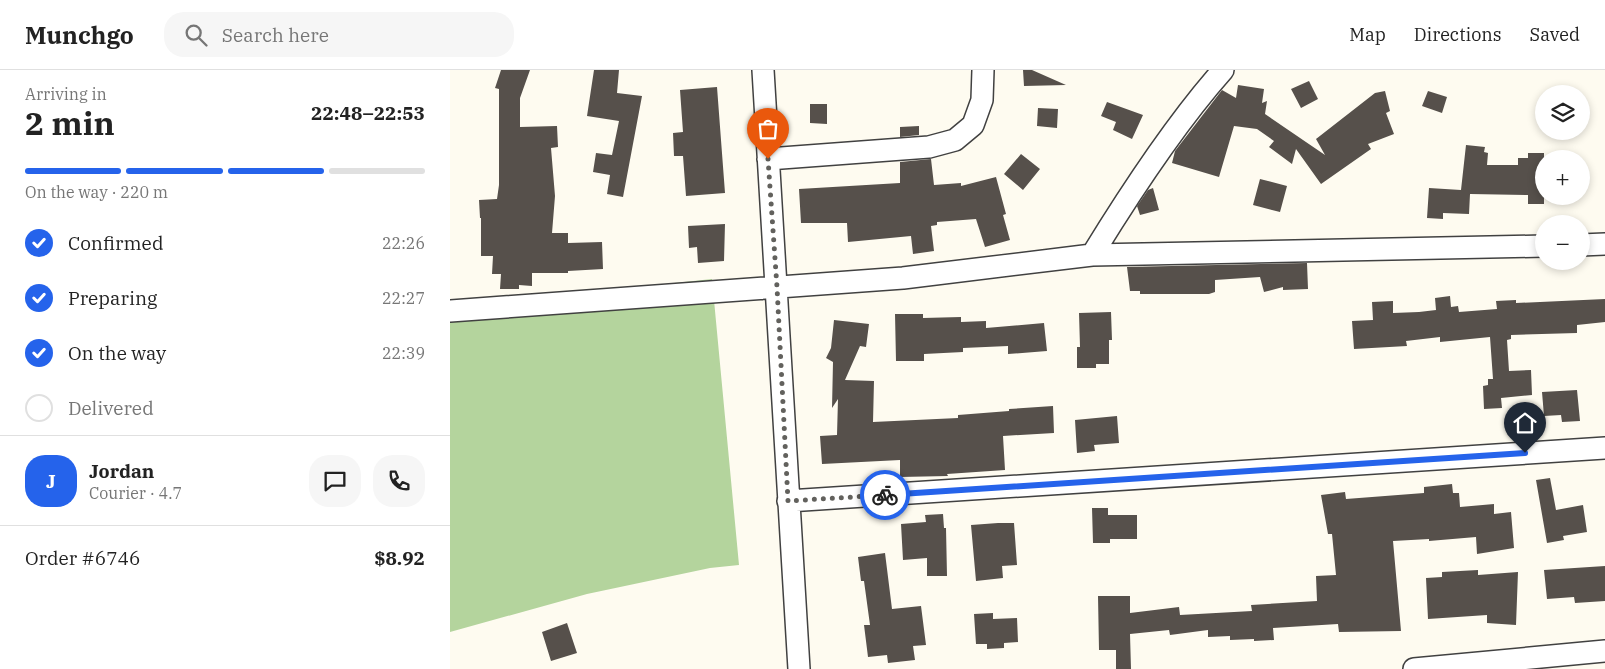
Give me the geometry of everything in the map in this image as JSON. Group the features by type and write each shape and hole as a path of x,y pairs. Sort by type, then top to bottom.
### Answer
{"street":[{"path":"763,70 799,669"},
{"path":"768,159 929,147 956,140 973,125 982,100 984,70"},
{"path":"1092,255 1148,169 1223,70"},
{"path":"1590,245 1605,244"},
{"path":"450,311 930,276 1092,255 1535,246"},
{"path":"788,501 1605,448"},
{"path":"1414,669 1605,651"}],"green space":[{"path":"712,279 739,565 710,568 587,594 450,632 450,307"}],"building":[{"path":"501,70 530,70 520,98 520,127 557,126 558,147 551,148 555,196 552,233 568,233 568,243 602,242 603,269 568,271 568,273 532,273 532,286 519,285 519,289 500,289 501,274 492,274 493,256 481,256 479,200 497,199 499,185 499,89 495,88"},
{"path":"594,70 619,70 617,93 642,96 623,197 607,194 610,175 593,172 596,153 612,155 619,121 587,116"},
{"path":"1023,70 1032,70 1066,85 1024,86"},
{"path":"1309,81 1318,99 1301,108 1291,89"},
{"path":"1238,85 1264,89 1262,103 1267,101 1265,114 1325,155 1316,139 1375,93 1385,91 1390,111 1386,113 1394,134 1368,144 1371,149 1321,184 1296,149 1292,164 1269,147 1274,141 1257,129 1234,126 1219,177 1172,163 1175,151 1222,90 1236,98"},
{"path":"717,87 725,193 686,196 683,156 674,156 673,133 683,132 680,90"},
{"path":"1428,91 1447,97 1442,113 1422,106"},
{"path":"1107,102 1143,115 1132,139 1113,130 1116,122 1101,116"},
{"path":"810,104 827,104 827,124 810,123"},
{"path":"1038,108 1058,109 1057,128 1037,126"},
{"path":"919,126 919,135 900,137 900,127"},
{"path":"1466,145 1485,147 1484,152 1488,153 1487,165 1518,165 1518,158 1528,158 1528,153 1535,153 1535,204 1528,204 1528,195 1470,194 1469,214 1443,213 1443,219 1427,218 1429,188 1461,190"},
{"path":"1021,154 1040,169 1023,190 1004,174"},
{"path":"931,159 934,185 961,183 961,186 996,177 1006,214 1003,215 1010,240 985,247 976,219 937,222 937,225 931,226 934,251 913,254 911,236 848,242 847,223 801,223 799,189 900,183 900,162"},
{"path":"1260,179 1287,186 1280,212 1253,205"},
{"path":"1153,188 1159,210 1140,215 1137,206 1148,190"},
{"path":"725,224 724,261 698,263 697,247 689,248 688,226"},
{"path":"1307,263 1308,289 1283,290 1283,287 1264,292 1260,277 1215,280 1215,292 1209,294 1140,294 1140,291 1130,291 1127,267"},
{"path":"1450,296 1451,307 1458,306 1459,312 1497,309 1496,301 1516,300 1516,303 1605,299 1605,322 1577,325 1577,333 1511,335 1511,339 1507,340 1509,371 1531,370 1532,395 1501,398 1502,408 1484,409 1483,386 1488,385 1488,379 1493,379 1490,337 1440,342 1440,337 1406,341 1407,346 1354,349 1352,321 1373,320 1372,302 1393,301 1393,313 1419,312 1436,310 1435,298"},
{"path":"1111,312 1112,340 1109,340 1109,364 1096,364 1096,368 1077,368 1077,347 1080,347 1079,313"},
{"path":"895,314 923,314 923,318 961,317 961,322 986,321 986,328 1044,323 1047,351 1008,354 1008,346 963,348 963,352 924,354 924,361 896,361"},
{"path":"834,320 869,324 866,347 860,346 845,380 874,381 873,422 958,418 958,415 1053,406 1054,433 1003,436 1005,470 947,474 948,476 900,477 900,460 822,464 820,436 837,435 838,399 832,408 833,362 826,358 831,348"},
{"path":"1577,390 1580,421 1562,422 1561,415 1544,416 1542,392"},
{"path":"1117,416 1119,443 1094,445 1095,451 1077,453 1075,420"},
{"path":"1550,478 1556,510 1583,505 1587,532 1563,536 1564,540 1547,543 1536,480"},
{"path":"1452,484 1453,493 1459,493 1460,507 1494,504 1494,514 1511,512 1514,548 1477,554 1476,537 1429,541 1429,539 1393,541 1401,631 1339,632 1338,624 1273,628 1274,640 1254,641 1254,639 1230,640 1230,636 1208,637 1208,630 1170,635 1169,630 1130,634 1131,669 1116,669 1116,650 1099,650 1098,596 1130,596 1130,613 1179,607 1180,615 1252,611 1251,605 1317,601 1316,576 1336,575 1332,534 1328,534 1321,495 1345,492 1346,499 1424,493 1424,487"},
{"path":"1092,508 1108,508 1108,515 1137,515 1137,539 1110,539 1110,543 1093,543"},
{"path":"943,514 944,528 946,528 947,576 927,576 927,558 903,560 901,524 926,522 925,515"},
{"path":"1014,523 1017,565 1002,566 1003,578 976,581 971,525"},
{"path":"885,553 892,609 921,606 926,645 913,646 915,660 888,663 887,655 868,657 864,625 870,625 864,581 861,581 858,557"},
{"path":"1605,566 1605,601 1575,603 1574,597 1547,599 1544,570"},
{"path":"1478,570 1478,575 1518,572 1516,625 1487,623 1487,615 1428,619 1426,578 1442,577 1442,572"},
{"path":"993,613 993,619 1017,618 1018,642 1004,643 1004,648 987,649 987,644 976,644 974,614"},
{"path":"567,623 577,653 551,661 542,632"}],"way so far":[{"path":"768,159 777,287 788,501 885,495"}],"route":[{"path":"885,495 1525,453"}]}
